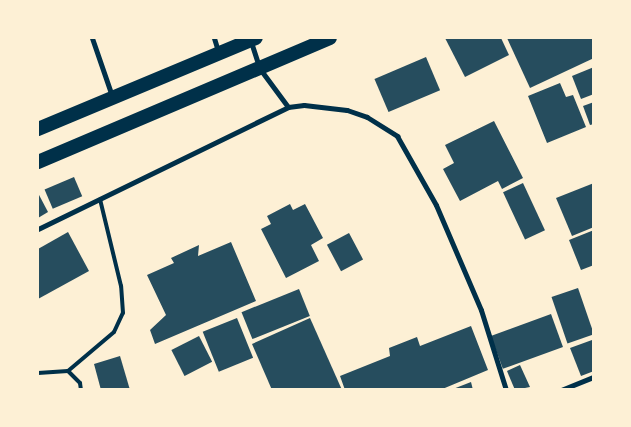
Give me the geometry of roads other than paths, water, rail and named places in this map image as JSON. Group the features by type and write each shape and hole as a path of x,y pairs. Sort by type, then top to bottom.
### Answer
{"highway":[{"path":"38,162 330,38"},
{"path":"38,129 112,96 253,39"}],"street":[{"path":"92,38 112,96"},
{"path":"214,38 219,53"},
{"path":"253,39 260,69 288,107"},
{"path":"38,229 288,107 326,106 346,110 375,121 397,136 444,222 481,310 506,390"},
{"path":"561,390 594,377"}],"lane":[{"path":"38,373 68,371 114,332 123,313 121,286 100,199"},
{"path":"68,371 80,383 81,390"}]}
